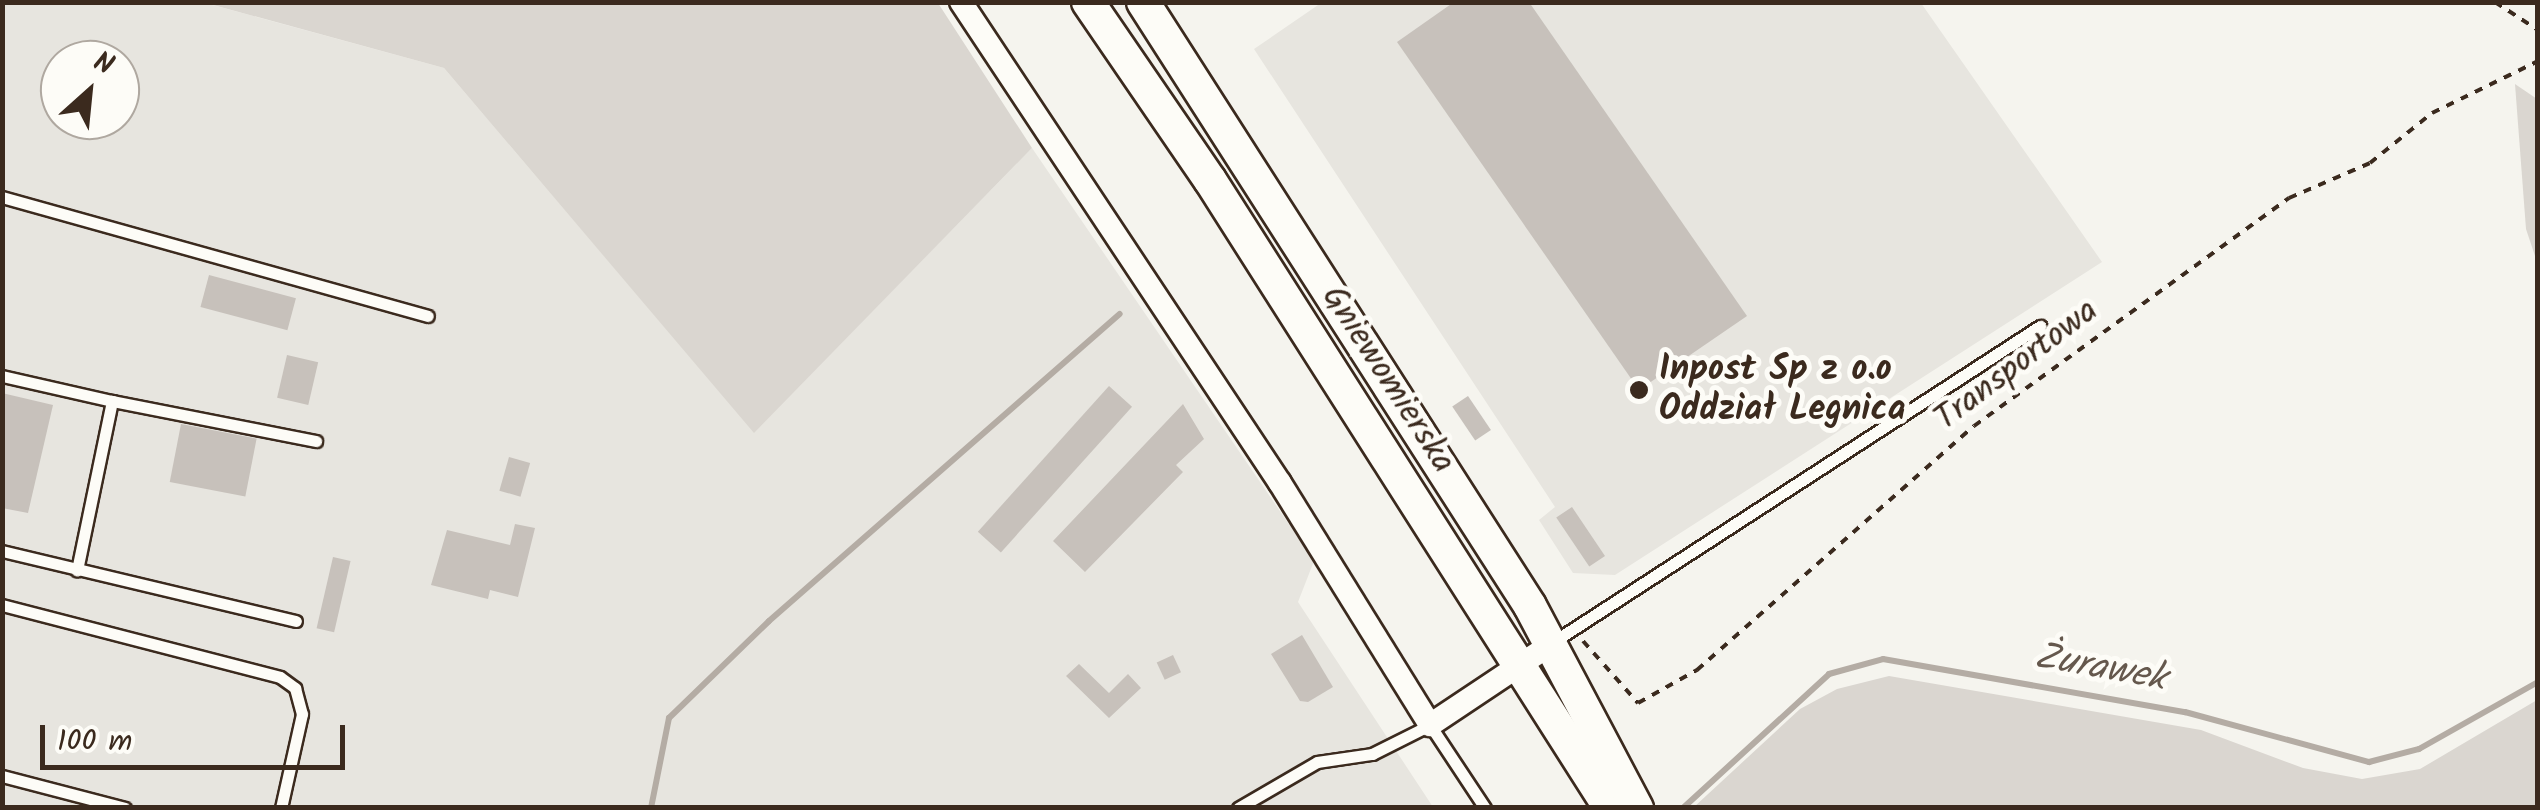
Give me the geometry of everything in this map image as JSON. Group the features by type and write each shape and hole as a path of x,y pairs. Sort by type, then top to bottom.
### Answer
{"street":[{"path":"961,2 1280,482 1430,725 1520,660 1563,636"},
{"name":"Gniewomierska","path":"1088,2 1520,660 1610,808"},
{"name":"Gniewomierska","path":"1143,2 1563,636 1637,808"}],"lane":[{"path":"2,197 428,316"},
{"path":"1563,636 2040,326"},
{"path":"2,376 316,441"},
{"path":"76,570 112,401"},
{"path":"2,551 296,621"},
{"path":"2,605 280,676 295,688 302,714 281,808"},
{"path":"1238,808 1318,762 1372,754 1430,725 1484,808"},
{"path":"2,776 125,808"}],"path":[{"path":"2495,2 2538,30"},
{"name":"Transportowa","path":"1563,636 1638,703 1698,670 1974,426 2289,198 2370,163 2432,113 2538,61"}],"shaded area":[{"path":"2,3 205,3 444,68 754,432 1032,148 1314,561 1298,602 1433,807 3,807"},
{"path":"206,3 938,3 1032,148 754,433 444,68"},
{"path":"1321,3 1921,3 2102,262 1615,575 1573,573 1539,520 1555,507 1254,49"},
{"path":"2515,84 2537,99 2537,262 2526,229"},
{"path":"1889,676 2201,730 2303,768 2362,779 2420,769 2537,700 2537,807 1694,807 1800,709 1837,689"}],"building":[{"path":"1454,2 1529,2 1747,316 1639,390 1397,42"},
{"path":"209,275 296,298 287,330 200,307"},
{"path":"287,355 318,362 308,405 277,398"},
{"path":"1109,386 1132,407 1001,552 978,532"},
{"path":"2,393 53,405 28,513 2,508"},
{"path":"1468,396 1491,430 1475,441 1452,407"},
{"path":"1183,404 1204,439 1176,465 1183,472 1085,572 1053,541"},
{"path":"181,424 257,439 245,497 170,482"},
{"path":"509,457 530,463 521,497 499,491"},
{"path":"1572,507 1605,556 1589,567 1556,518"},
{"path":"515,524 535,528 518,597 490,590 488,599 431,585 447,530 510,545"},
{"path":"333,557 351,561 334,632 317,628"},
{"path":"1302,635 1333,687 1308,702 1300,701 1271,654"},
{"path":"1173,655 1181,672 1165,680 1157,663"},
{"path":"1079,664 1109,693 1128,674 1141,688 1109,718 1066,676"}],"waterway":[{"path":"651,808 669,718 769,621 1120,314"},
{"name":"Żurawek","path":"1683,808 1829,674 1883,659 2185,712 2369,762 2419,749 2538,682"}],"place":[{"name":"Inpost Sp z o.o Oddział Legnica","path":"1639,390"}]}
